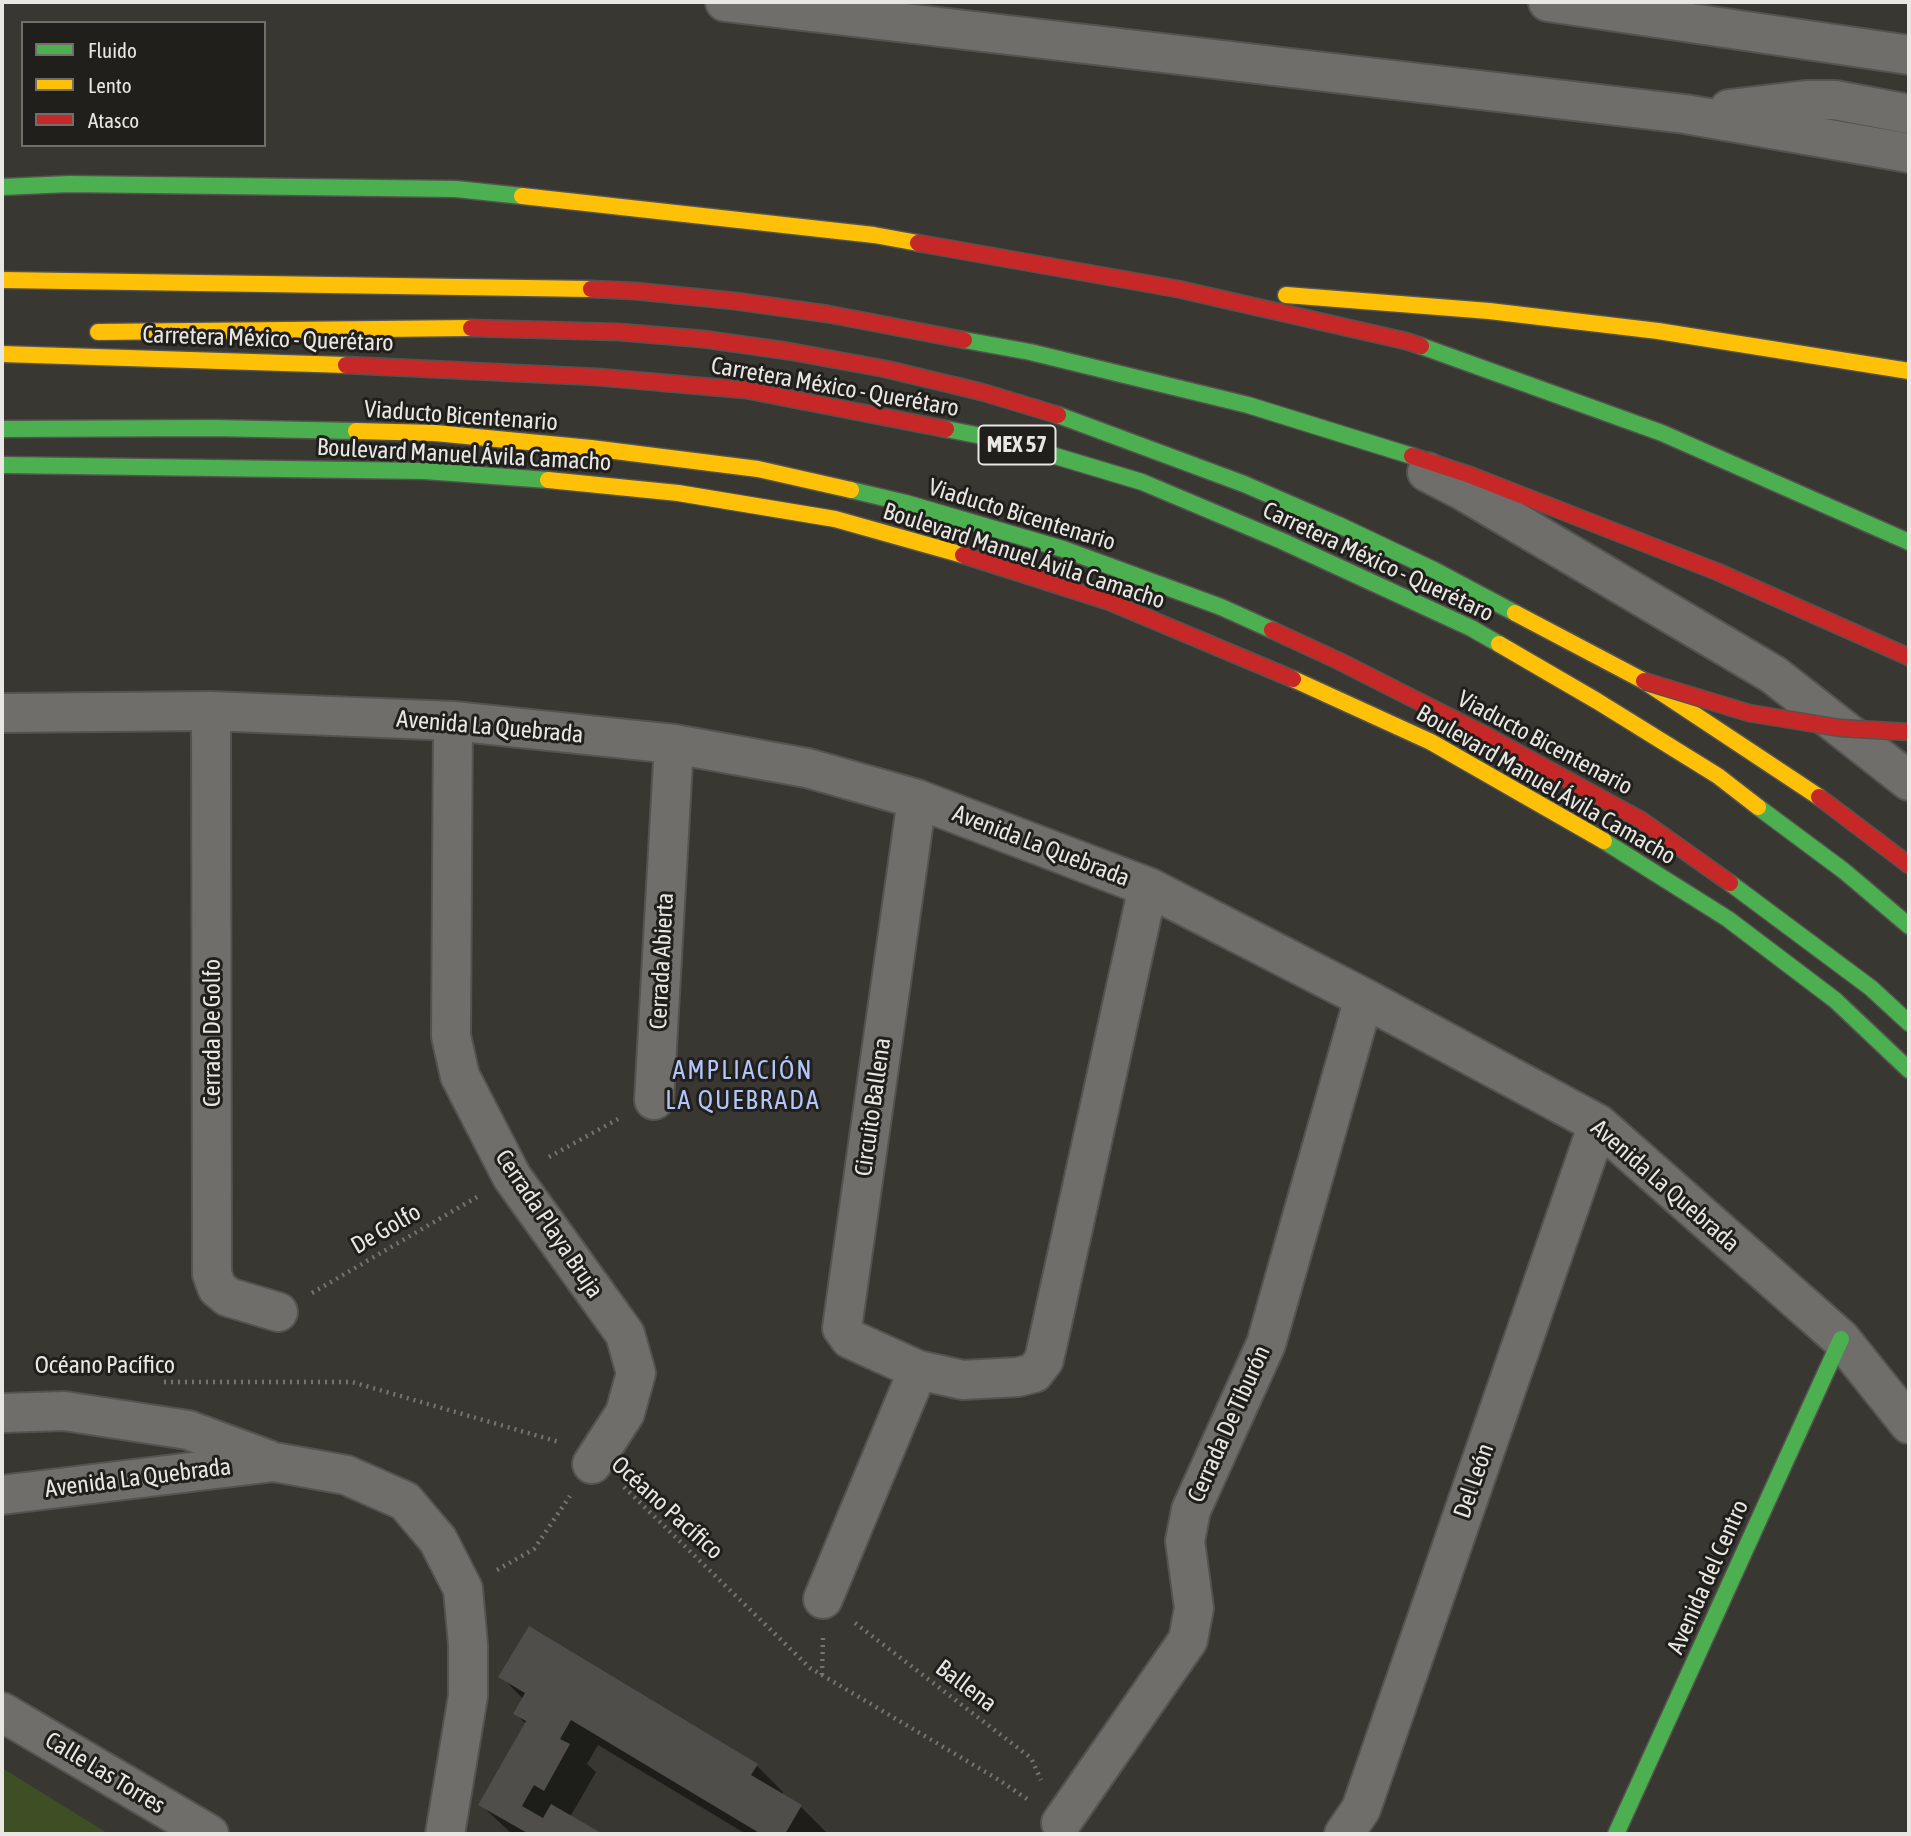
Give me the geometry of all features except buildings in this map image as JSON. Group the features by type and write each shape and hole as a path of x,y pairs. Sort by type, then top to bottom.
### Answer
{"main road":[{"path":"2,187 69,184 456,189 874,235 1178,289 1406,341 1662,433 1909,542"},
{"path":"2,280 534,287 635,291 828,314 1030,352 1248,405 1470,475 1718,572 1909,657"},
{"path":"1178,289 1489,311 1658,331 1909,371"},
{"path":"85,332 453,327 619,331 715,341 886,369 982,392 1065,417 1244,484 1434,570 1644,681 1794,780 1909,865"},
{"name":"Carretera México - Querétaro","path":"2,354 433,368 598,377 746,390 1002,440 1130,478 1282,541 1471,628 1597,701 1718,776 1844,871 1909,926"},
{"name":"Viaducto Bicentenario","path":"2,429 435,433 591,448 758,469 906,503 1063,549 1221,607 1339,661 1487,736 1641,820 1756,901 1850,972 1909,1023"},
{"name":"Boulevard Manuel Ávila Camacho","path":"2,465 425,471 554,480 678,493 835,519 972,558 1110,602 1256,662 1431,742 1595,835 1728,919 1835,1000 1909,1070"},
{"path":"1644,681 1696,698 1790,721 1840,728 1909,732"},
{"name":"Avenida del Centro","path":"1616,1834 1841,1339"}],"street":[{"path":"725,2 1685,114 1909,153"},
{"path":"1548,2 1909,55"},
{"path":"1685,114 1806,100 1835,100 1909,114"},
{"path":"1359,438 1460,489 1774,675 1909,781"},
{"name":"Avenida La Quebrada","path":"2,713 211,711 453,721 674,744 807,768 917,799 1149,887 1364,998 1598,1124 1841,1339 1909,1424"},
{"name":"Cerrada De Golfo","path":"211,711 212,1274 217,1288 228,1297 278,1312"},
{"name":"Cerrada Playa Bruja","path":"453,721 451,1036 460,1076 512,1177 625,1334 636,1373 625,1413 592,1464"},
{"name":"Cerrada Abierta","path":"654,1100 674,744"},
{"name":"Circuito Ballena","path":"917,799 842,1328 850,1339 918,1370 963,1380 1018,1377 1034,1373 1044,1360 1149,887"},
{"name":"Cerrada De Tiburón","path":"1061,1823 1188,1640 1194,1608 1185,1541 1191,1510 1266,1344 1364,998"},
{"name":"Del León","path":"1344,1834 1361,1809 1598,1124"},
{"path":"824,1599 918,1370"},
{"name":"Avenida La Quebrada","path":"2,1413 64,1411 188,1430 274,1462 346,1475 405,1501 438,1540 463,1590 468,1644 468,1696 444,1834"},
{"name":"Avenida La Quebrada","path":"2,1494 274,1462"},
{"name":"Calle Las Torres","path":"2,1712 209,1834"}],"path":[{"path":"512,1177 654,1100"},
{"name":"De Golfo","path":"278,1312 512,1177"},
{"name":"Océano Pacífico","path":"161,1382 352,1382 557,1441 620,1483 810,1668 999,1780 1061,1823"},
{"path":"534,1549 592,1464"},
{"name":"Ballena","path":"824,1599 1031,1758 1061,1823"}],"green space":[{"path":"2,1768 109,1834 2,1834"}],"traffic: fast":[{"path":"2,187 69,184 456,189 522,196"},
{"path":"964,340 1030,352 1248,405 1412,456"},
{"path":"1421,346 1662,433 1909,542"},
{"path":"1058,415 1244,484 1339,525 1434,570 1515,613"},
{"path":"2,429 212,428 356,431"},
{"path":"946,429 1002,440 1142,482 1282,541 1471,628 1499,644"},
{"path":"2,465 425,471 548,480"},
{"path":"851,490 906,503 1063,549 1221,607 1272,630"},
{"path":"1758,807 1844,871 1909,926"},
{"path":"1604,841 1728,919 1835,1000 1909,1070"},
{"path":"1730,883 1871,988 1909,1023"},
{"path":"1616,1834 1841,1339"}],"traffic: slow":[{"path":"522,196 874,235 918,243"},
{"path":"2,280 591,289"},
{"path":"1286,295 1489,311 1658,331 1909,371"},
{"path":"98,332 471,328"},
{"path":"2,354 346,365"},
{"path":"356,431 435,433 591,448 758,469 851,490"},
{"path":"548,480 678,493 835,519 963,555"},
{"path":"1515,613 1644,681 1819,797"},
{"path":"1499,644 1718,776 1758,807"},
{"path":"1293,679 1431,742 1604,841"}],"traffic: jam":[{"path":"918,243 1178,289 1421,346"},
{"path":"591,289 735,301 828,314 964,340"},
{"path":"471,328 619,332 703,339 788,351 886,369 982,392 1058,415"},
{"path":"346,365 598,377 746,390 946,429"},
{"path":"1412,456 1470,475 1718,572 1909,657"},
{"path":"963,555 1110,602 1293,679"},
{"path":"1272,630 1487,736 1641,820 1730,883"},
{"path":"1644,681 1749,713 1840,728 1909,732"},
{"path":"1819,797 1909,865"}],"district":[{"name":"AMPLIACIÓN LA QUEBRADA","path":"743,1086"}]}
